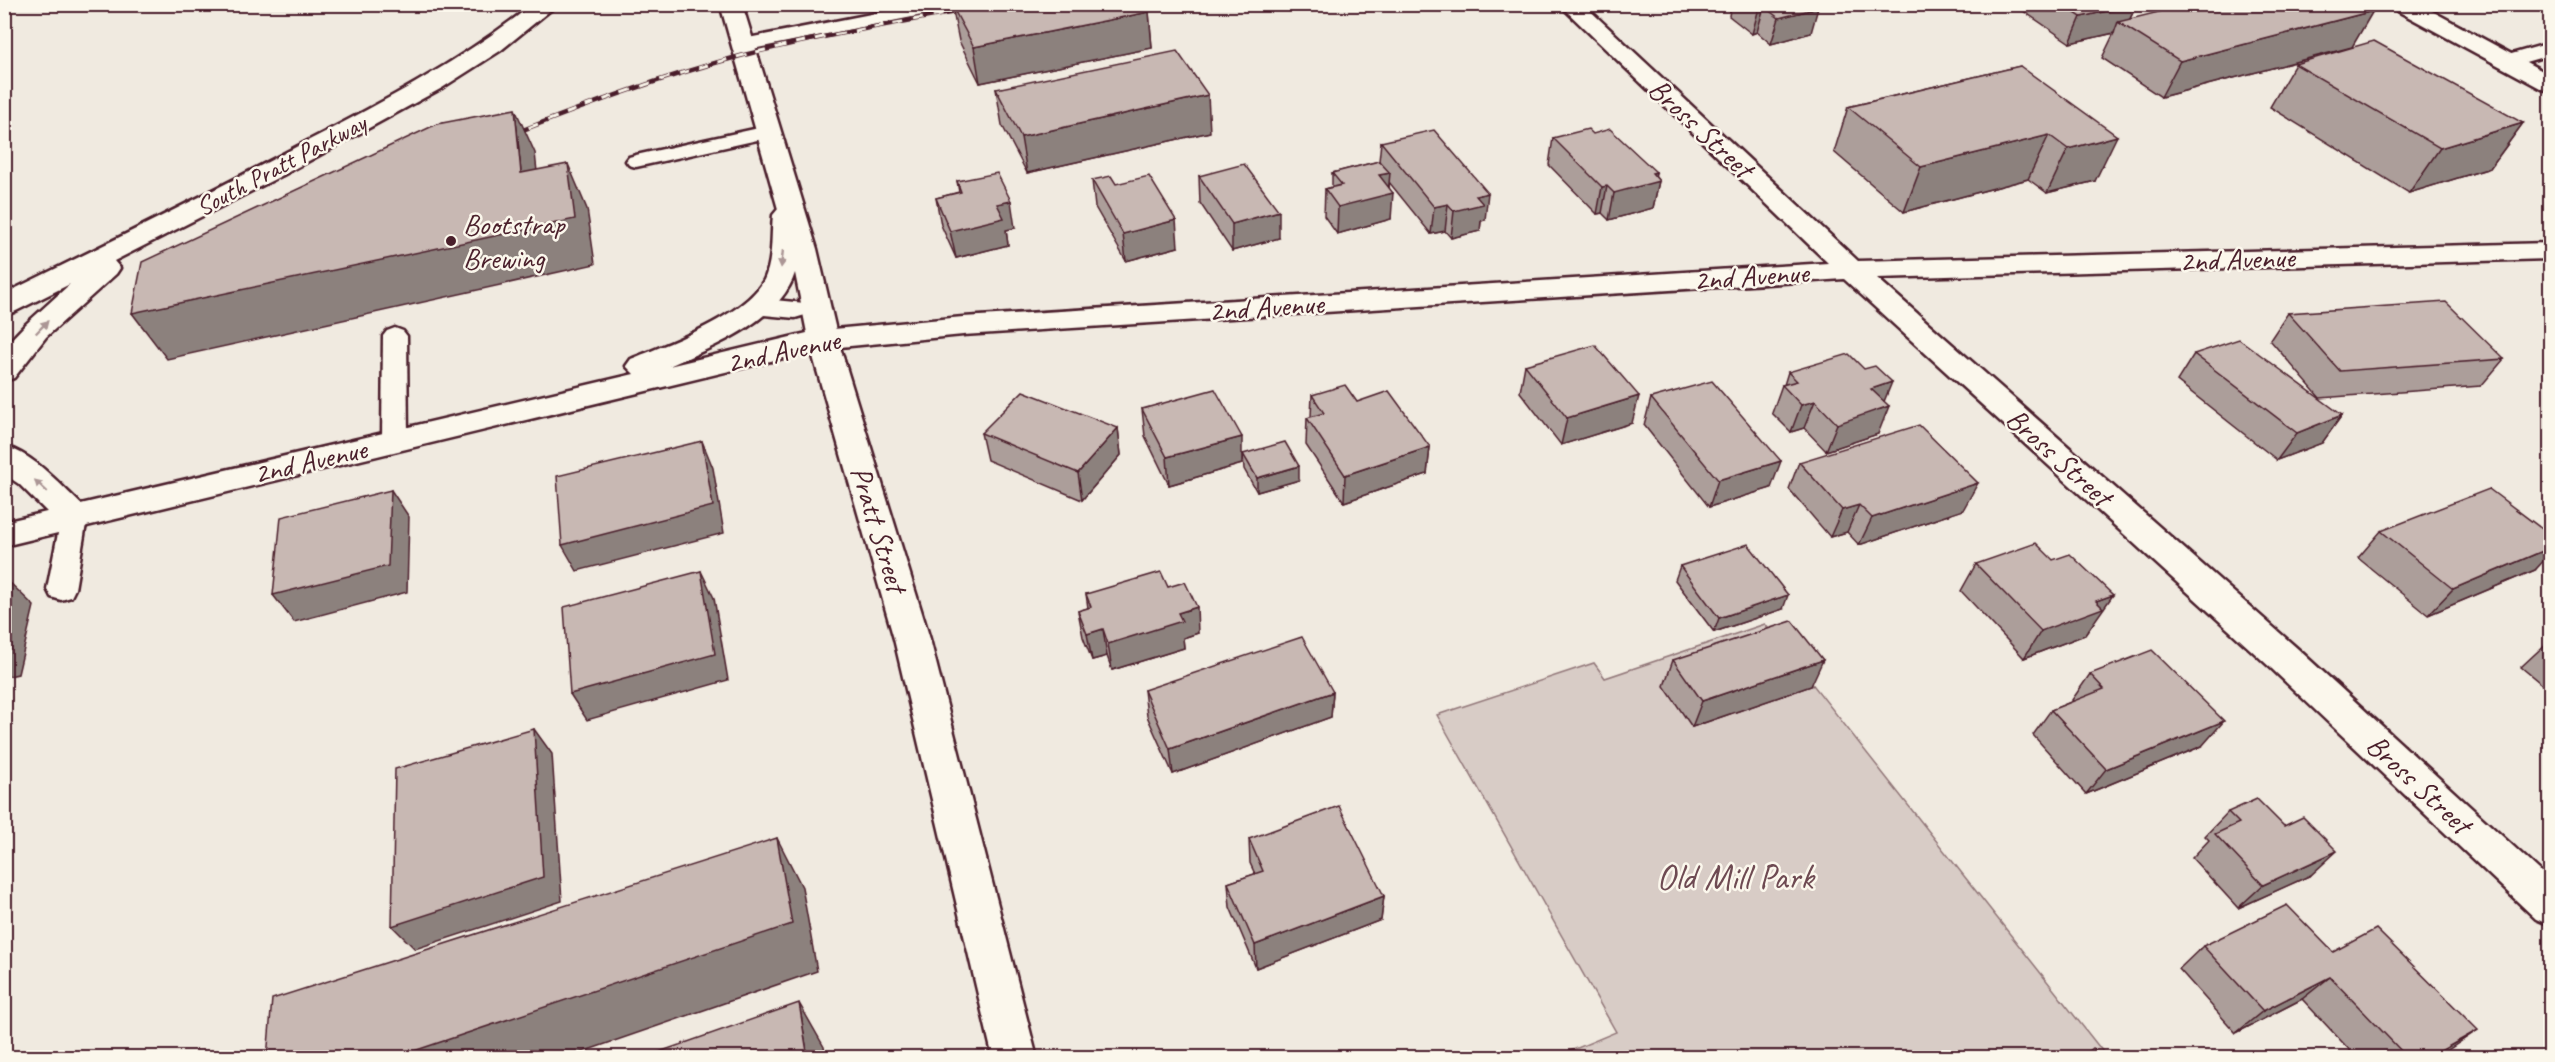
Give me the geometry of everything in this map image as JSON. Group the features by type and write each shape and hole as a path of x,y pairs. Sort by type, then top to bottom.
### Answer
{"street":[{"name":"South Pratt Parkway","path":"4,306 219,198 384,111 452,72 520,27 547,4"},
{"name":"Pratt Street","path":"731,4 803,249 823,339 912,639 1015,1058"},
{"name":"Bross Street","path":"1570,4 1851,270 2285,659 2550,906"},
{"path":"2402,4 2550,84"},
{"path":"558,402 706,338 756,307 780,277 788,201"},
{"path":"4,371 11,358 59,309 142,236"},
{"name":"2nd Avenue","path":"4,534 823,339 963,326 1851,270 2550,251"},
{"path":"4,457 30,476 74,518"}],"lane":[{"path":"743,45 952,4"},
{"path":"2508,61 2550,50"},
{"path":"636,161 768,132"},
{"path":"395,336 395,441"},
{"path":"61,589 74,518"}],"green space":[{"name":"Old Mill Park","path":"1765,624 2107,1057 1556,1057 1616,1032 1437,715 1594,663 1605,678"}],"building":[{"path":"958,4 1143,4 1149,12 974,47 952,6"},
{"path":"1754,4 1813,4 1818,8 1779,18 1764,7 1759,8"},
{"path":"2061,4 2137,4 2081,17"},
{"path":"2191,4 2361,4 2373,11 2180,61 2118,22"},
{"path":"2374,41 2523,123 2440,148 2295,64"},
{"path":"1177,51 1208,95 1021,137 996,89"},
{"path":"2020,66 2117,136 2068,149 2049,135 1921,167 1848,107"},
{"path":"515,109 521,173 568,164 575,219 132,313 142,262 437,124"},
{"path":"1588,129 1593,134 1610,129 1656,172 1652,173 1659,181 1614,193 1607,186 1602,187 1553,138"},
{"path":"1434,130 1488,193 1476,196 1483,204 1454,211 1448,204 1434,207 1381,142"},
{"path":"1379,161 1390,173 1379,175 1393,193 1338,207 1325,189 1342,185 1332,173"},
{"path":"1244,164 1279,211 1232,224 1199,176"},
{"path":"997,173 1011,201 997,204 1004,218 950,231 936,198 961,192 957,181"},
{"path":"1111,176 1116,184 1149,176 1176,220 1123,234 1092,180"},
{"path":"2446,302 2504,359 2340,371 2288,313"},
{"path":"2239,339 2342,415 2297,433 2194,354"},
{"path":"1595,345 1639,396 1567,418 1525,365"},
{"path":"1849,354 1864,369 1875,366 1892,382 1871,389 1889,406 1837,424 1815,401 1801,405 1782,385 1797,381 1788,372"},
{"path":"1712,381 1781,461 1718,480 1651,398"},
{"path":"1345,385 1357,402 1389,391 1430,447 1345,475 1307,418 1324,413 1312,395"},
{"path":"1215,389 1242,437 1167,457 1142,409"},
{"path":"1023,391 1118,428 1078,473 981,433"},
{"path":"1919,425 1978,483 1872,518 1859,505 1842,510 1799,462"},
{"path":"702,441 713,506 562,545 557,476"},
{"path":"1285,442 1299,466 1257,478 1243,454"},
{"path":"2489,489 2550,535 2550,548 2453,589 2381,531"},
{"path":"391,490 388,566 273,595 281,517"},
{"path":"2036,543 2053,560 2070,554 2113,595 2096,601 2103,608 2041,631 1976,564"},
{"path":"1748,544 1788,595 1719,618 1680,566"},
{"path":"701,571 715,654 570,694 564,607"},
{"path":"1161,572 1168,587 1185,582 1197,607 1178,613 1182,621 1108,644 1103,629 1087,634 1078,611 1091,607 1086,594"},
{"path":"1792,621 1823,660 1702,701 1673,660"},
{"path":"1302,637 1333,692 1170,749 1144,690"},
{"path":"2152,650 2224,721 2106,769 2051,710 2104,689 2090,674"},
{"path":"534,729 543,877 392,926 395,769"},
{"path":"2257,799 2284,826 2303,817 2337,851 2263,885 2215,834 2239,823 2228,812"},
{"path":"1339,806 1384,896 1255,945 1228,883 1263,871 1249,839"},
{"path":"777,838 792,924 393,1058 267,1058 272,999"},
{"path":"2287,905 2333,952 2376,929 2478,1030 2428,1058 2408,1058 2330,977 2263,1011 2203,946"},
{"path":"799,1003 808,1058 642,1058"},
{"path":"2093,1048 2102,1058 2081,1058"}],"railway":[{"path":"510,135 597,102 714,63 776,47 999,4"}],"place":[{"name":"Bootstrap Brewing","path":"451,241"}]}
